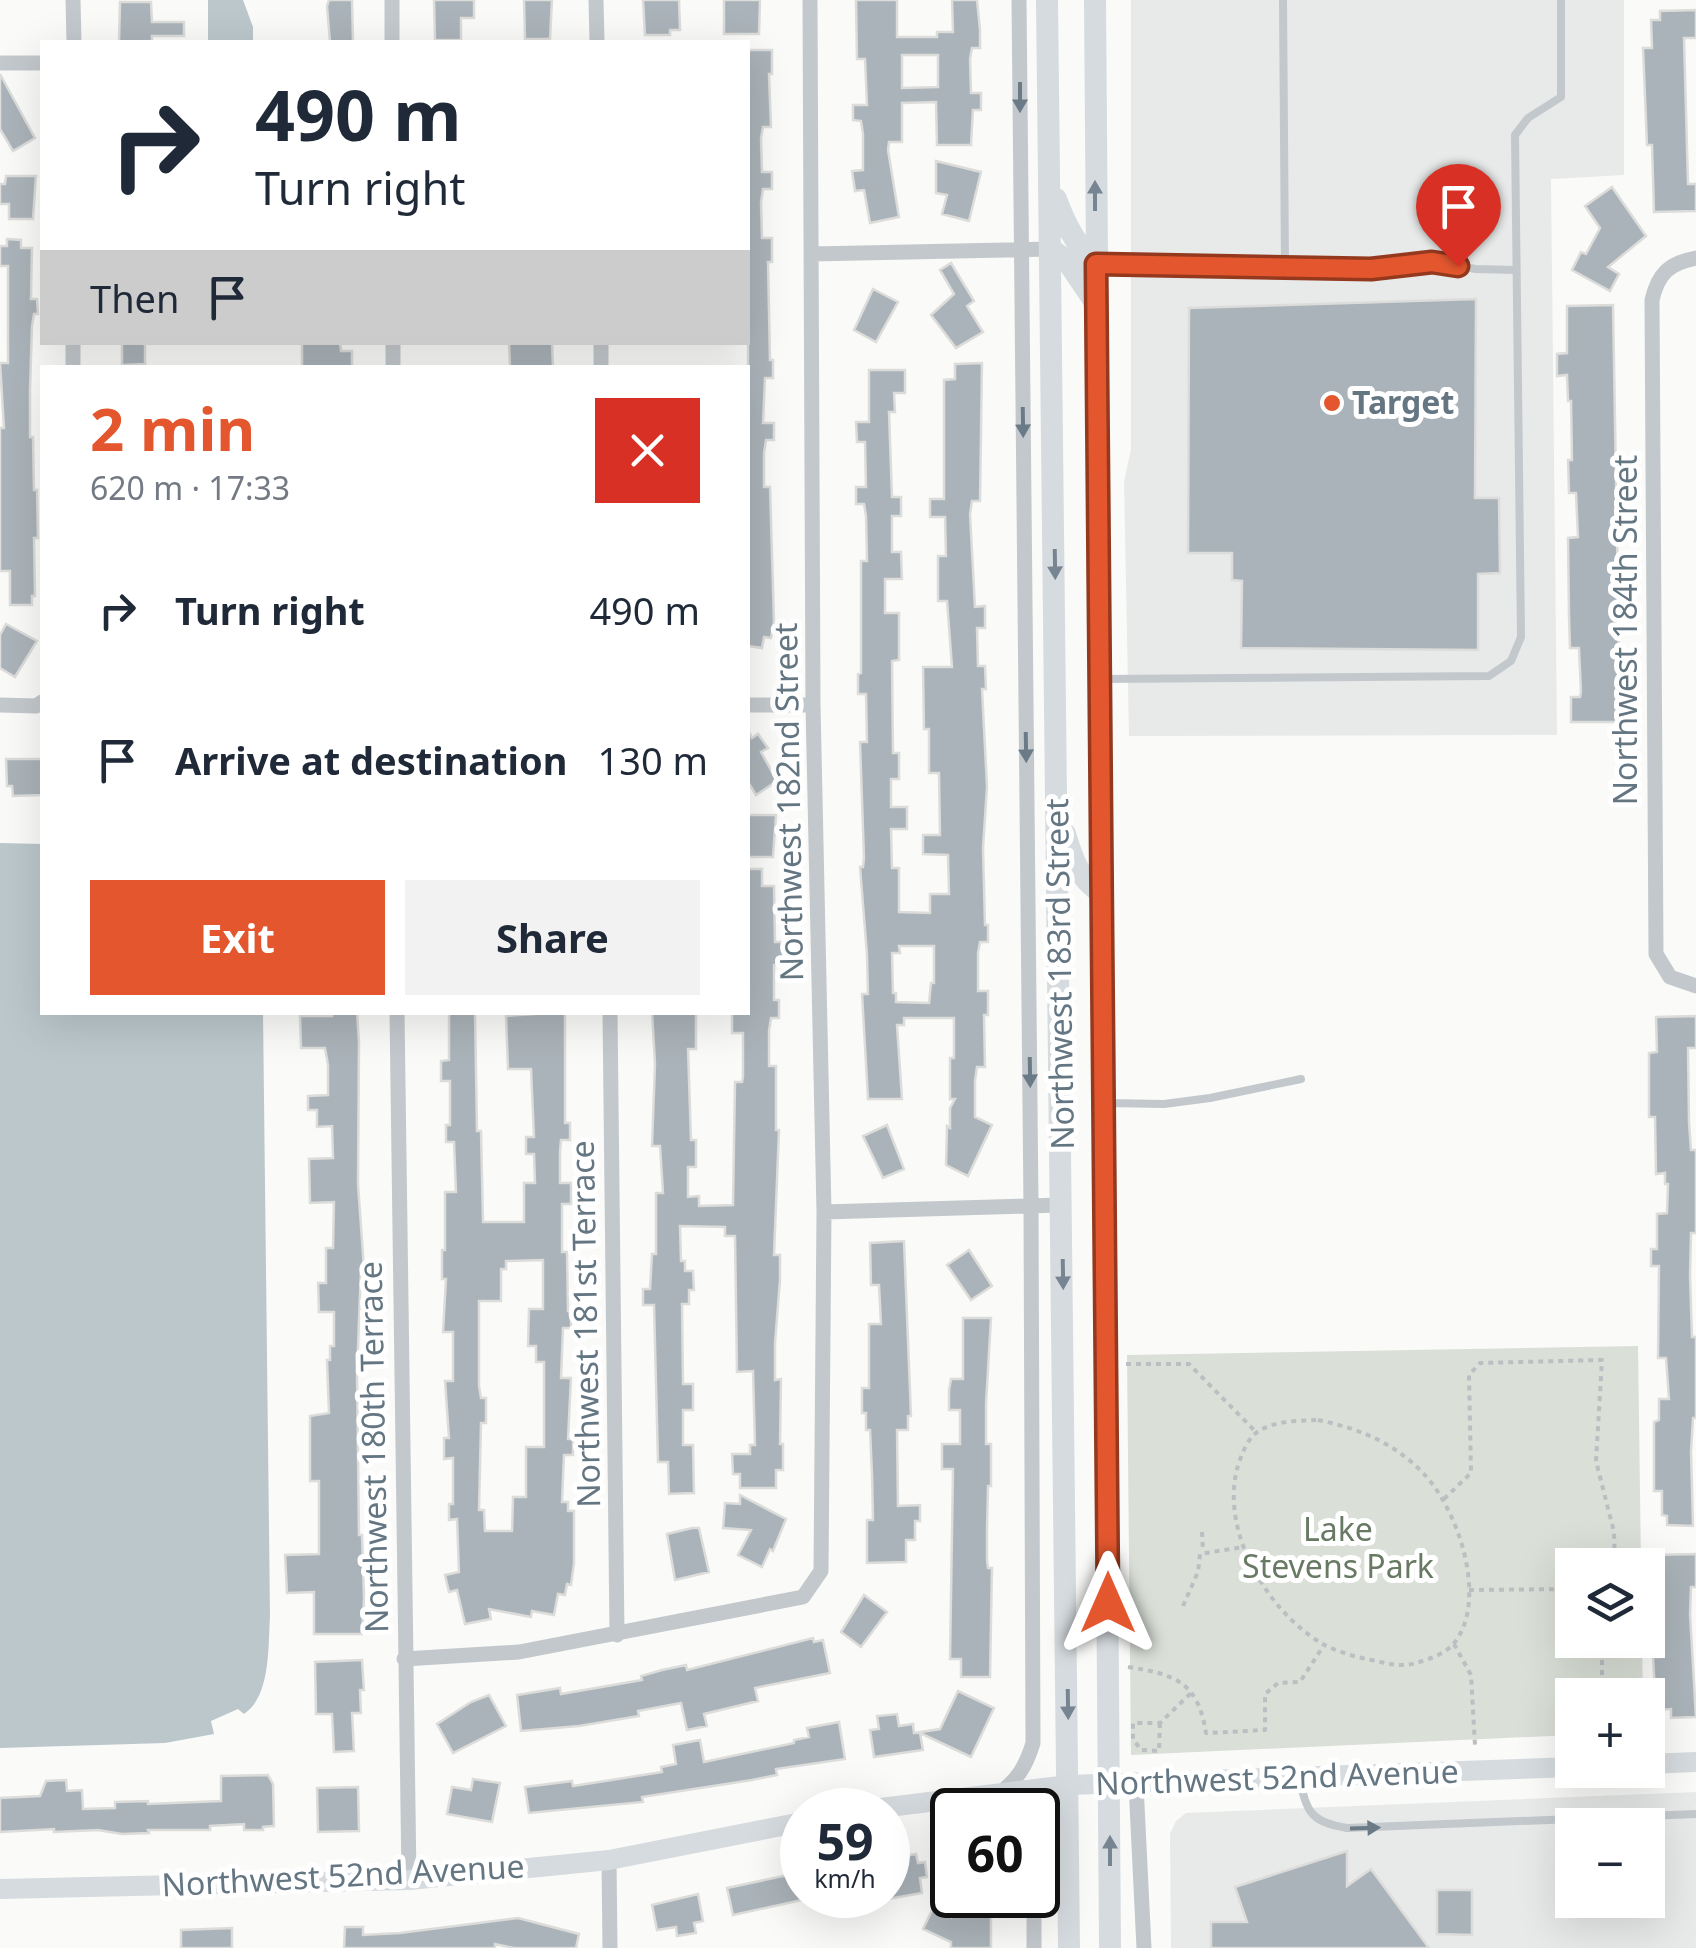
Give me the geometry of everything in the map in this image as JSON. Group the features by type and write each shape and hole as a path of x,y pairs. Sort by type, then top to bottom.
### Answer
{"main road":[{"name":"Northwest 183rd Street","path":"1047,0 1069,1948"},
{"name":"Northwest 183rd Street","path":"1095,0 1110,1948"},
{"path":"1051,186 1065,224 1081,250 1096,264"},
{"path":"1051,249 1068,262 1096,305"},
{"path":"1058,811 1076,870 1087,884 1103,894"}],"street":[{"path":"74,0 74,40"},
{"path":"392,0 392,40"},
{"path":"596,0 597,40"},
{"name":"Northwest 182nd Street","path":"617,1634 803,1597 821,1571 824,1212 813,705 810,0"},
{"path":"1007,1788 1027,1764 1032,1743 1031,1206 1019,0"},
{"path":"0,63 40,63"},
{"path":"811,254 1051,249"},
{"name":"Northwest 184th Street","path":"1696,258 1673,264 1657,280 1652,300 1656,954 1670,978 1696,986"},
{"path":"0,705 40,703"},
{"path":"750,705 813,705"},
{"name":"Northwest 180th Terrace","path":"397,1015 409,1880"},
{"name":"Northwest 181st Terrace","path":"610,1015 617,1634"},
{"path":"824,1212 1062,1205"},
{"path":"404,1659 519,1652 617,1634"},
{"path":"1665,1763 1696,1762"},
{"name":"Northwest 52nd Avenue","path":"1060,1789 1068,1785 1555,1767"},
{"path":"1136,1784 1144,1948"},
{"name":"Northwest 52nd Avenue","path":"0,1890 409,1880 609,1860 780,1826"},
{"path":"609,1860 610,1948"},
{"path":"1034,1918 1034,1948"}],"lane":[{"path":"1283,0 1285,268"},
{"path":"1100,679 1489,676 1511,661 1521,637 1515,135 1528,118 1561,97 1561,0"},
{"path":"1096,264 1371,269 1432,262 1515,270"},
{"path":"1105,1103 1179,1102 1301,1079"},
{"path":"1300,1777 1307,1808 1323,1824 1347,1828 1696,1814"}],"path":[{"path":"1444,1499 1471,1473 1469,1376 1480,1363 1602,1360 1596,1461 1614,1548"},
{"path":"1126,1364 1189,1364 1256,1432"},
{"path":"1318,1420 1345,1425 1402,1453 1424,1474 1444,1499 1466,1560 1467,1617 1454,1644 1434,1658 1404,1666 1365,1659 1324,1645 1284,1612 1261,1582 1243,1547 1233,1485 1242,1454 1256,1432 1284,1421 1318,1420"},
{"path":"1183,1606 1203,1552 1202,1532"},
{"path":"1203,1552 1243,1547"},
{"path":"1469,1590 1555,1589"},
{"path":"1454,1644 1472,1676 1475,1745"},
{"path":"1128,1667 1177,1678 1192,1692 1206,1733 1265,1730 1265,1694 1278,1683 1300,1682 1324,1645"},
{"path":"1160,1723 1160,1752 1141,1750 1134,1740 1132,1723 1160,1723 1192,1692"}],"shaded area":[{"path":"208,0 243,0 253,27 253,40 208,40"},
{"path":"1131,0 1624,0 1624,175 1551,179 1557,735 1129,736 1124,482 1131,449"},
{"path":"0,843 40,844 40,1015 263,1015 270,1616 268,1655 259,1695 244,1714 238,1709 211,1721 214,1734 165,1743 0,1748"},
{"path":"1696,1792 1696,1948 1171,1948 1170,1834 1176,1821 1186,1813"}],"green space":[{"name":"Lake Stevens Park","path":"1638,1346 1641,1548 1555,1548 1555,1658 1642,1658 1643,1678 1555,1678 1555,1736 1131,1755 1127,1355"}],"building":[{"path":"329,0 352,0 353,40 330,40"},
{"path":"434,0 474,0 474,18 461,18 461,40 435,40"},
{"path":"524,0 552,0 550,39 525,39"},
{"path":"643,0 679,0 680,30 670,30 670,35 645,35"},
{"path":"724,0 760,0 759,34 724,34"},
{"path":"856,0 897,0 897,37 937,37 937,32 953,32 952,0 977,0 980,48 972,48 971,93 981,93 981,110 973,110 971,145 937,145 936,102 902,103 902,142 889,142 888,150 899,217 870,223 864,190 855,191 852,171 863,170 861,121 853,120 853,105 867,105 865,59 857,59","holes":["902,55 938,55 938,87 902,88"]},
{"path":"120,2 151,2 152,22 184,22 184,36 119,40"},
{"path":"1696,10 1696,38 1684,38 1688,184 1696,184 1696,211 1654,212 1643,48 1652,48 1651,20 1660,20 1660,11"},
{"path":"750,50 772,50 771,127 763,127 761,138 762,172 772,172 772,189 763,189 761,202 762,238 772,238 772,262 768,262 773,378 765,378 763,423 774,423 774,440 766,440 764,487 770,487 774,622 771,638 764,637 762,648 750,646"},
{"path":"0,74 35,138 13,151 0,129"},
{"path":"936,161 981,172 969,221 942,214 947,195 936,193"},
{"path":"6,176 36,176 33,219 9,219 9,204 0,204 0,184 5,184"},
{"path":"1612,187 1646,236 1608,267 1619,274 1610,291 1572,270 1600,228 1585,206"},
{"path":"7,239 21,240 21,248 32,248 31,299 37,299 30,390 38,538 34,538 32,605 10,605 10,571 0,571 0,428 4,428 0,363 8,363 8,266 0,266 0,246 7,246"},
{"path":"951,263 974,301 967,306 983,332 956,348 931,315 954,294 940,270"},
{"path":"873,289 898,302 876,342 854,330"},
{"name":"Target","path":"1476,299 1475,498 1499,498 1500,573 1478,574 1478,650 1241,648 1242,581 1232,580 1232,553 1188,553 1189,308"},
{"path":"1613,305 1620,711 1618,722 1571,722 1571,697 1580,697 1581,692 1579,648 1570,648 1568,538 1578,537 1576,493 1569,493 1571,401 1567,375 1557,376 1557,354 1567,353 1567,306"},
{"path":"122,345 145,345 145,364 122,365"},
{"path":"302,345 340,345 341,351 352,351 352,365 302,365"},
{"path":"509,345 552,345 553,365 510,365"},
{"path":"982,363 980,501 972,501 970,514 975,607 985,606 985,628 977,628 978,666 985,666 986,689 982,689 987,787 983,848 988,942 980,942 978,991 988,991 988,1015 984,1015 985,1067 977,1067 975,1081 975,1117 992,1125 968,1176 946,1165 947,1126 950,1128 950,1108 955,1099 950,1099 954,1018 904,1018 904,1025 897,1025 902,1099 868,1099 862,994 868,994 860,867 864,858 860,742 867,742 866,694 858,694 858,674 861,561 867,561 864,504 856,504 856,487 866,487 865,442 857,442 856,422 869,422 869,370 905,370 905,393 894,393 895,412 889,412 892,497 901,497 901,516 892,516 892,552 901,552 902,579 885,579 885,613 899,613 899,660 892,661 893,753 899,753 899,779 891,779 891,807 907,807 907,829 891,829 892,868 899,868 899,912 930,913 930,894 949,894 948,855 923,854 923,835 940,835 939,773 929,773 929,729 924,729 923,667 952,667 947,601 938,601 938,556 946,556 945,517 930,517 930,499 944,499 944,380 955,379 955,364","holes":["899,946 934,946 934,983 929,1003 896,1002 892,953 900,953"]},
{"path":"6,624 37,641 15,677 0,668 0,635"},
{"path":"750,734 752,738 758,734 768,748 761,752 777,781 756,795 750,785"},
{"path":"6,759 40,759 40,795 13,796 12,786 7,786"},
{"path":"750,815 776,815 773,857 750,857"},
{"path":"750,869 762,869 762,886 774,886 775,942 785,942 785,965 774,965 774,1000 779,1000 779,1018 771,1018 769,1031 769,1066 776,1066 779,1130 774,1255 780,1255 780,1280 775,1380 781,1379 783,1470 776,1470 776,1488 740,1488 740,1474 733,1474 732,1454 750,1454 750,1445 755,1445 753,1371 737,1372 735,1236 725,1236 725,1227 680,1226 681,1261 685,1261 685,1271 693,1271 694,1290 689,1290 689,1304 682,1304 683,1384 693,1384 693,1410 683,1410 683,1445 693,1445 694,1493 669,1494 668,1462 658,1462 654,1305 643,1305 643,1289 650,1289 652,1254 656,1254 656,1193 663,1193 660,1146 652,1146 652,1015 696,1015 696,1049 688,1049 691,1140 696,1140 696,1167 688,1167 688,1197 699,1196 699,1206 733,1205 735,1082 742,1082 743,1077 743,1033 732,1033 732,1015 750,1015"},
{"path":"357,1015 359,1042 358,1184 364,1269 357,1373 362,1634 314,1634 314,1592 287,1593 285,1555 319,1554 319,1481 310,1481 310,1416 329,1413 327,1360 330,1346 334,1346 334,1312 319,1312 318,1283 326,1283 326,1248 333,1248 334,1202 310,1203 309,1159 333,1158 332,1126 317,1127 317,1110 308,1110 308,1096 328,1095 328,1065 325,1048 301,1048 300,1016"},
{"path":"449,1015 475,1015 483,1222 524,1222 524,1183 535,1183 534,1154 526,1154 526,1137 534,1137 531,1069 508,1069 506,1016 565,1015 565,1123 570,1123 570,1140 561,1140 560,1183 571,1183 571,1204 562,1204 562,1252 567,1252 571,1328 563,1328 561,1378 571,1378 568,1439 573,1439 573,1455 564,1455 562,1502 568,1502 568,1511 574,1511 574,1564 571,1585 567,1584 565,1595 558,1594 554,1615 532,1611 531,1617 489,1609 491,1619 465,1624 457,1590 449,1592 445,1575 459,1572 457,1519 449,1520 453,1458 444,1459 444,1438 449,1438 445,1381 453,1381 453,1332 443,1332 446,1279 442,1279 442,1250 445,1192 456,1192 454,1142 446,1142 450,1081 441,1081 441,1061 449,1060","holes":["543,1260 543,1309 529,1309 528,1346 536,1346 536,1362 544,1362 544,1447 526,1447 526,1497 513,1497 512,1531 485,1531 484,1510 479,1510 481,1423 486,1423 486,1398 481,1398 479,1386 479,1301 501,1301 501,1269 506,1269 506,1261"]},
{"path":"1696,1016 1696,1048 1688,1048 1691,1150 1696,1150 1696,1233 1691,1233 1690,1275 1692,1337 1696,1337 1696,1418 1691,1452 1693,1526 1667,1525 1667,1516 1662,1515 1662,1491 1654,1491 1654,1422 1659,1420 1659,1399 1669,1399 1666,1358 1658,1358 1659,1266 1651,1266 1651,1249 1657,1249 1657,1214 1667,1213 1668,1184 1665,1173 1656,1174 1655,1117 1649,1117 1649,1053 1657,1052 1656,1017"},
{"path":"887,1125 904,1169 883,1178 863,1136"},
{"path":"904,1241 911,1416 908,1430 897,1430 898,1506 920,1505 920,1521 915,1521 915,1540 906,1540 906,1562 867,1563 867,1520 873,1520 872,1474 870,1430 866,1430 866,1413 862,1413 862,1388 869,1388 869,1324 881,1324 879,1285 871,1285 870,1243"},
{"path":"969,1250 992,1286 971,1300 947,1265"},
{"path":"963,1318 991,1318 986,1404 986,1444 991,1444 987,1530 988,1568 992,1568 990,1677 961,1677 961,1659 950,1659 953,1469 942,1469 942,1444 960,1444 960,1410 949,1410 949,1390 951,1379 963,1379"},
{"path":"740,1495 786,1519 762,1567 738,1555 751,1530 723,1528 725,1503 740,1504"},
{"path":"699,1528 709,1572 675,1580 667,1534"},
{"path":"1696,1554 1696,1587 1691,1587 1690,1614 1696,1717 1671,1718 1671,1709 1665,1710 1665,1678 1654,1678 1653,1658 1665,1658 1665,1555"},
{"path":"864,1595 887,1612 861,1647 841,1632"},
{"path":"813,1638 814,1642 823,1640 830,1673 755,1688 758,1701 704,1714 707,1726 687,1730 681,1703 638,1711 639,1716 521,1731 517,1695 560,1688 561,1694 642,1680 641,1676 662,1670 686,1665 687,1670"},
{"path":"362,1660 361,1713 352,1713 354,1751 334,1752 332,1714 316,1714 315,1662"},
{"path":"958,1691 994,1708 971,1757 920,1733 923,1750 874,1757 870,1730 879,1729 877,1716 897,1714 899,1726 913,1724 914,1733 940,1729"},
{"path":"489,1695 506,1726 453,1753 437,1724"},
{"path":"839,1722 845,1759 776,1769 777,1775 752,1780 642,1797 643,1802 529,1813 525,1787 572,1781 573,1786 662,1772 661,1767 676,1764 673,1745 700,1740 704,1762 794,1743 809,1737 807,1728"},
{"path":"268,1775 273,1784 274,1826 263,1830 244,1830 244,1824 210,1826 210,1830 122,1834 54,1829 0,1832 0,1798 40,1796 46,1781 66,1780 67,1791 82,1790 83,1809 115,1808 115,1802 221,1801 221,1776"},
{"path":"473,1779 500,1783 492,1822 447,1814 452,1787 471,1790"},
{"path":"358,1787 359,1831 318,1832 317,1788"},
{"path":"1347,1851 1347,1886 1371,1869 1429,1948 1211,1948 1211,1922 1247,1922 1235,1887"},
{"path":"916,1854 918,1863 925,1862 927,1877 920,1878 922,1893 910,1895 910,1855"},
{"path":"780,1877 780,1905 733,1915 727,1888"},
{"path":"1437,1890 1472,1890 1472,1935 1437,1934"},
{"path":"698,1894 703,1921 694,1923 696,1933 677,1936 676,1927 657,1930 652,1905"},
{"path":"930,1914 930,1918 991,1918 991,1948 951,1948 951,1942 923,1929"},
{"path":"518,1918 579,1934 576,1948 514,1948 495,1944 495,1948 344,1948 345,1927 363,1927 363,1935"},
{"path":"232,1928 232,1948 181,1948 181,1930"}],"place":[{"name":"Target","path":"1332,403"}],"route":[{"path":"1108,1603 1096,264 1371,269 1432,262 1458,266"}]}
